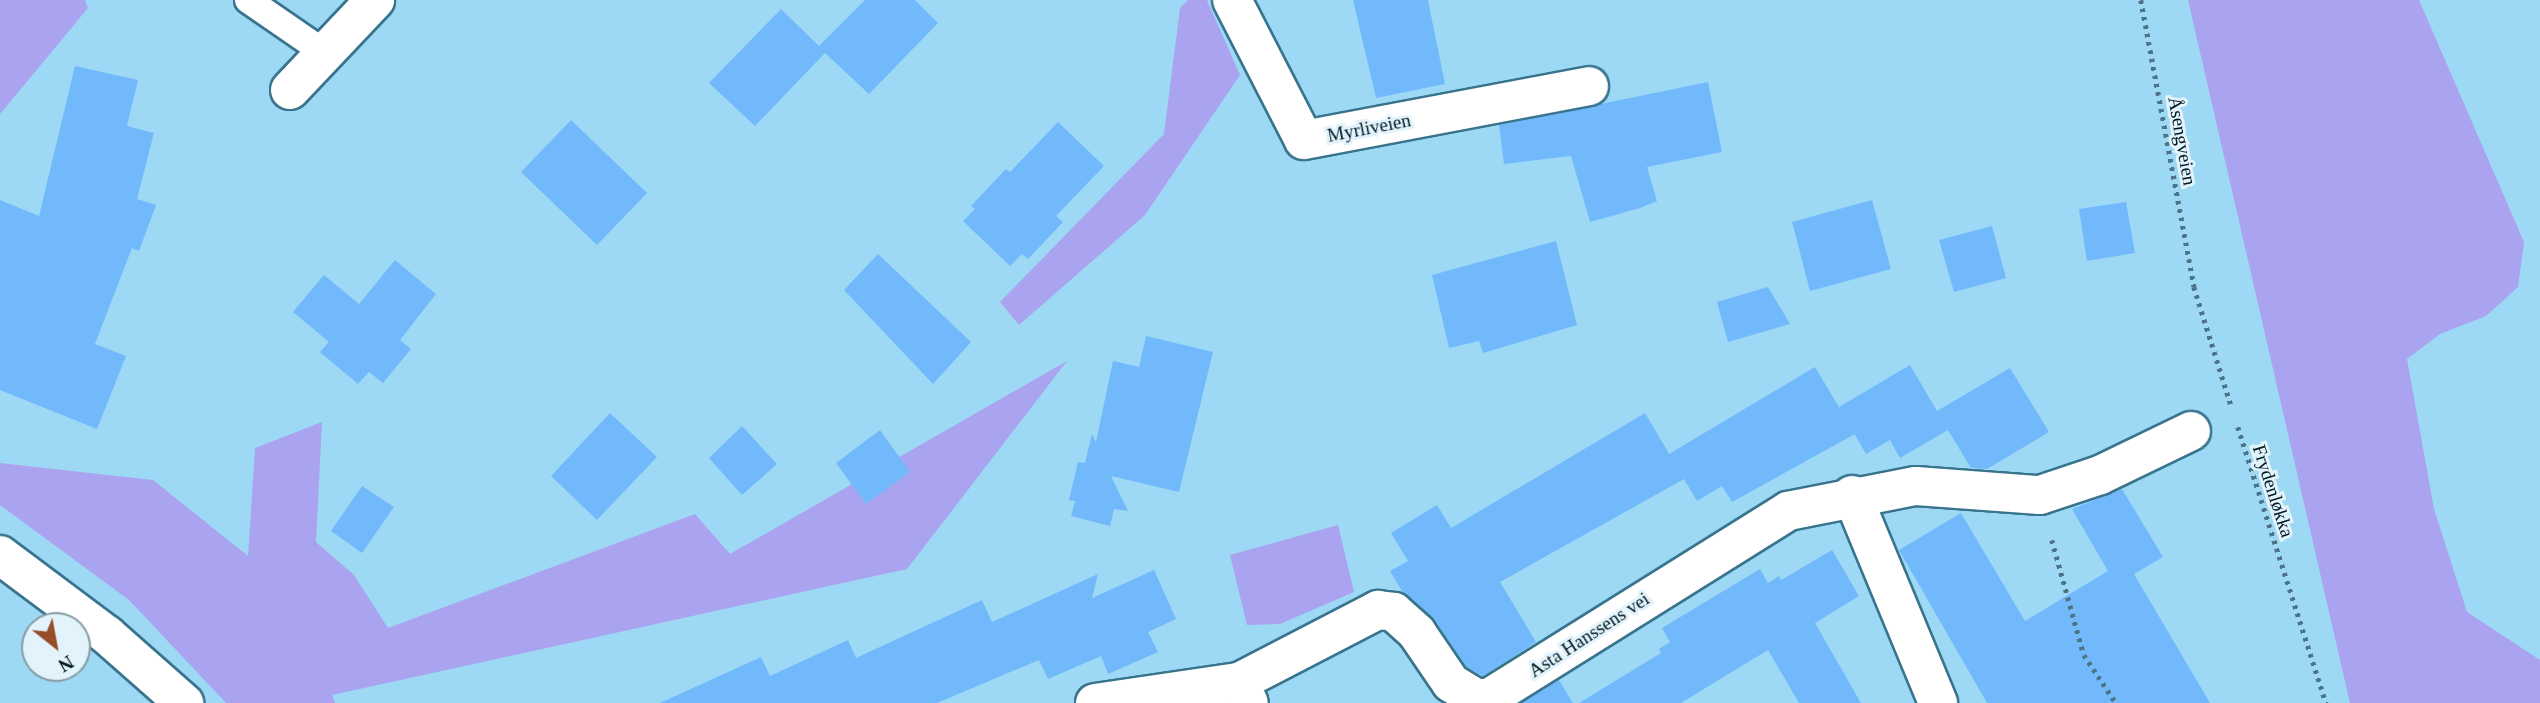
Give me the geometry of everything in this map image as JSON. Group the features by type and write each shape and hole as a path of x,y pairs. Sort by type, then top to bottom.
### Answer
{"street":[{"path":"290,90 375,0"},
{"name":"Myrliveien","path":"1232,0 1304,140 1589,86"},
{"name":"Asta Hanssens vei","path":"1095,703 1244,693 1378,610 1394,612 1417,633 1451,684 1476,698 1489,698 1788,511 1852,495 1916,486 2040,495 2100,475 2191,431"},
{"path":"1852,495 1938,703"},
{"path":"0,555 107,635 184,703"}],"lane":[{"path":"248,0 325,53"}],"path":[{"name":"Åsengveien","path":"2141,0 2194,288 2234,412"},
{"name":"Frydenløkka","path":"2238,425 2326,703"},
{"path":"2040,495 2084,655 2116,703"}],"shaded area":[{"path":"0,0 85,0 88,8 0,114"},
{"path":"1188,0 1207,0 1240,75 1145,215 1019,325 1000,302 1164,134 1180,8"},
{"path":"2188,0 2419,0 2524,242 2518,287 2486,316 2440,334 2407,359 2434,509 2467,612 2540,660 2540,703 2350,703"},
{"path":"1067,361 907,569 332,695 335,703 226,703 129,600 0,505 0,463 153,480 248,556 255,448 322,422 316,542 354,575 388,628 695,514 730,554"},
{"path":"1338,525 1354,592 1280,624 1247,625 1230,555"}],"building":[{"path":"865,0 915,0 938,23 869,94 825,53 755,126 709,83 781,9 819,46"},
{"path":"1353,0 1428,0 1445,84 1376,98"},
{"path":"75,66 138,80 127,126 154,133 137,199 156,205 139,251 132,248 95,344 126,356 97,429 0,390 0,200 39,216"},
{"path":"1708,82 1722,152 1647,167 1657,201 1640,208 1590,222 1571,156 1504,164 1499,125"},
{"path":"571,120 647,193 597,245 521,172"},
{"path":"1058,122 1104,166 1056,216 1063,222 1028,259 1022,254 1010,266 963,221 975,209 971,206 1006,169 1010,172"},
{"path":"1872,200 1891,269 1810,291 1792,222"},
{"path":"2126,202 2135,253 2087,261 2079,209"},
{"path":"1992,226 2006,278 1954,292 1939,240"},
{"path":"1556,241 1577,325 1483,353 1479,341 1449,348 1432,275"},
{"path":"878,254 971,342 933,384 844,290"},
{"path":"395,260 436,294 400,340 411,349 383,383 369,372 358,384 320,352 329,342 293,312 324,275 359,304"},
{"path":"1768,287 1790,324 1728,342 1717,302"},
{"path":"1146,336 1213,352 1179,492 1111,476 1128,511 1114,509 1110,526 1071,516 1075,501 1069,500 1078,462 1085,463 1092,434 1096,442 1113,361 1139,367"},
{"path":"1910,365 1937,411 2010,368 2049,432 1987,469 1971,468 1948,430 1900,458 1890,440 1866,454 1839,407"},
{"path":"1815,367 1855,434 1732,502 1722,486 1697,501 1669,454"},
{"path":"610,413 657,457 597,520 551,476"},
{"path":"1645,413 1684,479 1500,582 1536,642 1483,676 1466,667 1435,620 1403,593 1390,571 1408,561 1391,533 1437,505 1451,528"},
{"path":"742,426 777,464 742,495 709,458"},
{"path":"880,430 910,472 866,504 836,463"},
{"path":"362,486 394,507 362,553 331,531"},
{"path":"2122,489 2163,557 2134,574 2210,703 1987,703 1899,550 1961,513 2025,621 2108,571 2072,509"},
{"path":"1832,550 1859,596 1815,623 1861,703 1799,703 1768,650 1681,703 1579,703 1661,653 1659,649 1670,642 1662,628 1760,569 1768,583 1779,576 1781,580"},
{"path":"1154,570 1176,619 1148,632 1158,652 1108,674 1101,656 1048,679 1039,660 937,703 660,703 761,657 770,676 848,640 856,658 982,600 992,622 1098,574 1092,598"},
{"path":"1559,680 1573,703 1522,703"}]}
